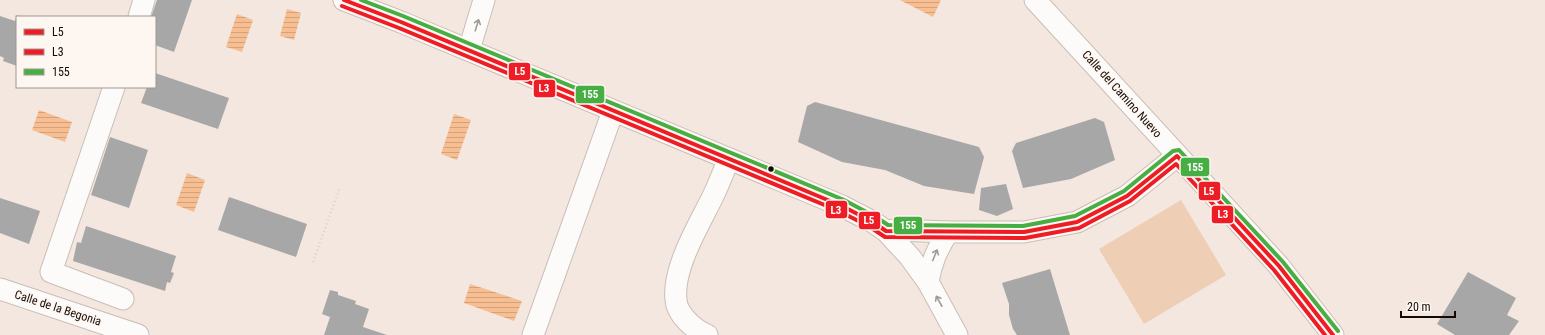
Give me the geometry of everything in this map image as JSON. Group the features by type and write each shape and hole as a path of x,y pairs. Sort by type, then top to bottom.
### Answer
{"street":[{"path":"138,16 144,0"},
{"path":"344,0 469,50 842,206 873,222 886,231 910,256 928,282 957,335"},
{"path":"469,50 484,0"},
{"name":"Calle del Camino Nuevo","path":"1035,0 1279,266 1333,335"},
{"path":"114,88 51,272 123,299"},
{"path":"533,335 613,111"},
{"path":"886,231 918,230 948,232 1024,232 1077,222 1127,196 1178,156"},
{"path":"707,335 700,332 680,313 676,302 676,284 691,240 715,192 729,159"},
{"path":"928,282 930,268 936,252 948,232"},
{"name":"Calle de la Begonia","path":"0,289 138,335"}],"path":[{"path":"313,262 340,187"}],"shaded area":[{"path":"900,0 941,0 933,17"},
{"path":"287,9 301,13 294,40 280,36"},
{"path":"237,14 253,20 242,52 226,47"},
{"path":"39,110 72,122 65,142 32,130"},
{"path":"454,114 471,120 457,160 441,154"},
{"path":"187,173 205,180 194,212 176,205"},
{"path":"1181,200 1226,275 1144,324 1099,249"},
{"path":"470,284 522,301 514,321 464,303"}],"building":[{"path":"157,0 192,0 174,52 156,45 156,16 151,16"},
{"path":"0,16 15,21 16,18 16,66 3,61 4,58 0,56"},
{"path":"156,73 229,98 218,129 141,103 147,88 156,88"},
{"path":"815,102 979,147 984,157 974,194 924,186 885,170 842,162 798,142 807,106"},
{"path":"1095,118 1104,122 1115,160 1071,179 1023,188 1012,151 1016,143"},
{"path":"110,137 148,150 129,208 91,195"},
{"path":"1006,184 1013,209 997,216 979,210 981,188"},
{"path":"229,197 307,224 296,257 218,230"},
{"path":"0,198 40,211 29,244 0,233"},
{"path":"86,226 176,256 171,272 174,273 170,283 167,282 165,291 73,261 77,242 81,243"},
{"path":"1050,269 1070,335 1017,335 1013,329 1009,315 1009,304 1002,283"},
{"path":"1468,272 1516,298 1507,315 1519,321 1509,335 1455,335 1437,324"},
{"path":"330,290 338,292 338,295 356,301 355,304 369,309 363,327 387,335 324,335 330,317 322,314"}],"transit line":[{"name":"L5","path":"344,0 401,22 842,206 873,222 886,231 1024,232 1077,222 1127,196 1177,156 1279,266 1333,335"},
{"name":"155","path":"361,0 403,16 844,200 888,225 1023,226 1075,216 1124,191 1173,151 1179,150 1283,262 1338,331"},
{"name":"L3","path":"342,6 399,28 839,211 870,227 885,237 1025,238 1079,228 1130,201 1176,164 1274,270 1325,335"}]}
